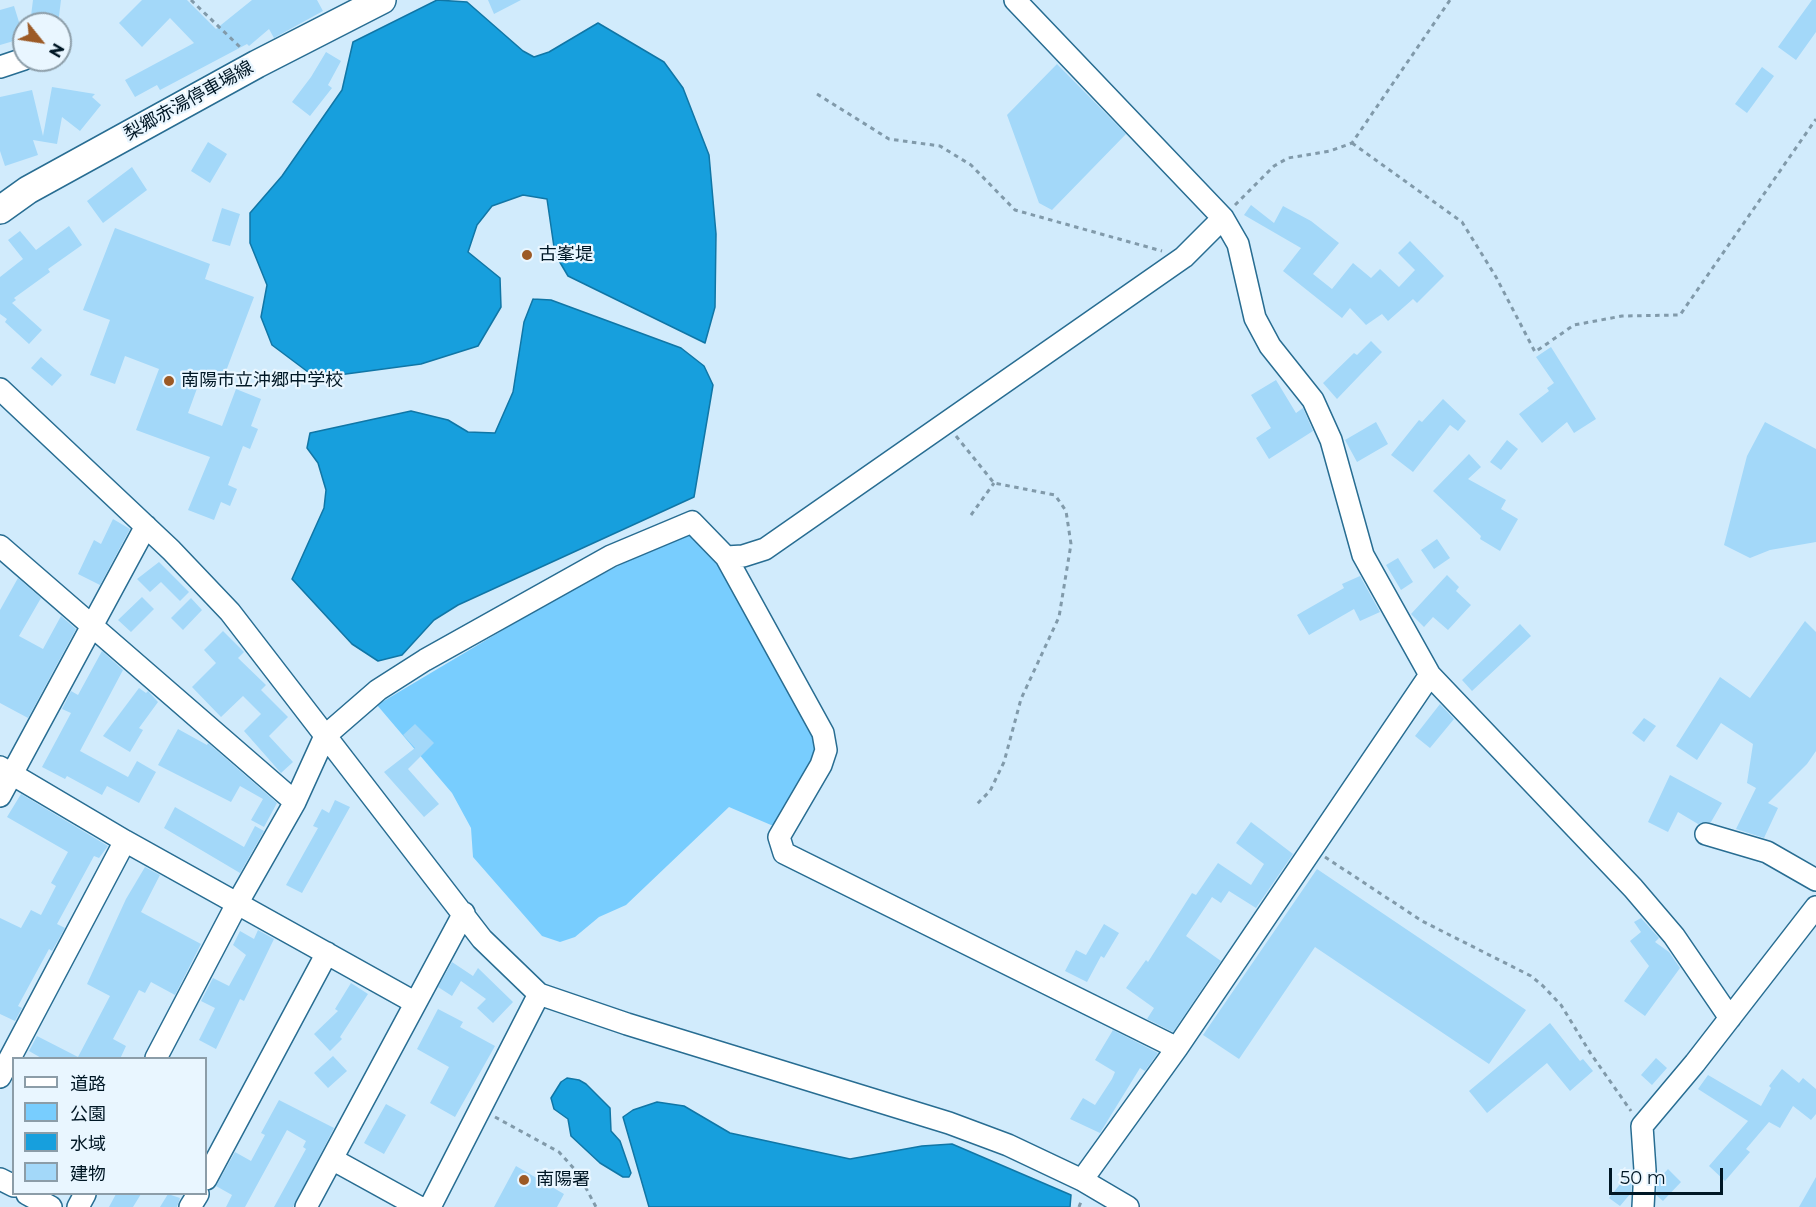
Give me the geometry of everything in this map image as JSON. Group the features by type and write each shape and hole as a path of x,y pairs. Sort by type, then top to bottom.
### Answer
{"main road":[{"name":"梨郷赤湯停車場線","path":"0,210 28,190 257,64 382,0"}],"street":[{"path":"1015,0 1223,218 1238,244 1255,318 1270,346 1313,400 1332,440 1364,555 1430,675 1633,888 1674,936 1730,1018"},
{"path":"726,557 743,556 765,549 1184,257 1223,218"},
{"path":"0,389 146,526 230,612 495,953 539,993 627,1024 949,1123 1008,1145 1082,1180 1128,1207"},
{"path":"157,1057 238,902 295,802 325,735 378,690 425,660 611,556 642,541 692,522 726,557 823,733 826,750 821,765 779,837 784,853 1177,1048"},
{"path":"0,796 6,771 92,625 146,526"},
{"path":"1,550 92,625 295,802"},
{"path":"1082,1180 1177,1048 1311,847 1430,675"},
{"path":"6,771 125,841 414,1002"},
{"path":"1706,834 1767,852 1816,880"},
{"path":"0,1077 125,841"},
{"path":"1643,1207 1645,1170 1642,1126 1816,907"},
{"path":"306,1207 414,1002 464,914"},
{"path":"207,1177 327,953"},
{"path":"430,1207 539,993"},
{"path":"332,1159 419,1207"},
{"path":"29,1195 51,1207"}],"path":[{"path":"190,0 257,64"},
{"path":"1223,218 1274,166 1288,158 1330,151 1352,142 1450,0"},
{"path":"817,94 889,139 940,146 971,165 1015,210 1184,257"},
{"path":"1352,142 1462,222 1496,277 1535,352 1574,325 1622,316 1680,315 1816,119"},
{"path":"946,423 994,483 1055,495 1066,511 1071,544 1059,617 1021,699 1004,762 990,791 976,805"},
{"path":"971,515 994,483"},
{"path":"1311,847 1422,921 1532,976 1561,1005 1591,1054 1642,1126"},
{"path":"481,1108 559,1152 578,1173 596,1207"}],"green space":[{"path":"688,530 724,568 820,747 779,826 771,825 729,807 626,905 599,917 575,937 560,942 542,936 473,857 471,828 452,793 377,705 560,596"}],"water":[{"path":"437,0 467,2 523,51 534,57 549,52 598,23 664,62 683,88 709,155 716,234 715,307 705,343 568,276 555,254 547,199 523,195 492,206 477,225 468,252 500,278 501,307 478,346 421,364 316,378 272,345 261,317 267,285 250,243 250,213 282,176 342,90 353,42"},
{"path":"533,299 551,300 681,348 704,366 713,385 694,497 458,605 434,620 402,655 378,661 352,644 292,579 324,508 326,490 318,463 307,448 310,433 411,411 448,420 468,432 495,433 513,392 524,322"},
{"path":"567,1078 586,1084 610,1108 611,1131 620,1141 631,1173 629,1177 623,1177 600,1163 571,1136 568,1119 554,1109 551,1098 561,1082"},
{"path":"657,1102 684,1106 730,1133 850,1159 922,1146 952,1144 1071,1195 1070,1207 649,1207 623,1117 633,1110"}],"building":[{"path":"33,0 61,0 60,12 32,12"},
{"path":"142,0 187,0 216,29 252,0 317,0 323,11 274,38 269,29 249,46 247,44 160,90 157,85 135,97 125,80 194,43 170,18 142,47 119,23"},
{"path":"488,0 521,0 494,14"},
{"path":"1812,0 1816,0 1816,32 1796,60 1778,47"},
{"path":"14,6 16,12 12,12 12,42 0,45 0,10"},
{"path":"326,52 341,61 328,85 332,88 310,116 292,102"},
{"path":"1057,64 1126,134 1052,210 1039,203 1007,115"},
{"path":"1762,67 1774,76 1747,113 1735,104"},
{"path":"52,87 95,94 92,97 101,105 80,131 62,117 57,144 33,140 38,155 5,166 0,151 0,97 32,90 43,136"},
{"path":"208,142 227,154 210,183 191,171"},
{"path":"132,167 147,190 103,223 87,201"},
{"path":"1251,205 1274,223 1283,206 1311,221 1339,243 1313,274 1332,289 1353,263 1371,278 1380,269 1399,287 1415,270 1398,253 1410,241 1444,276 1417,303 1413,299 1388,321 1382,314 1366,325 1350,308 1342,318 1283,271 1301,248 1244,215"},
{"path":"222,208 240,214 230,246 212,241"},
{"path":"69,226 82,245 48,269 50,272 14,298 16,300 12,303 42,330 29,344 5,322 7,319 0,314 0,277 23,259 8,240 20,231 36,250"},
{"path":"115,228 210,264 205,279 254,297 223,379 203,372 188,413 222,426 236,389 261,399 251,426 258,429 250,449 243,446 228,485 237,489 230,506 221,502 214,520 188,510 210,457 136,430 159,369 125,356 115,384 90,375 110,320 83,310"},
{"path":"1371,341 1382,352 1337,399 1323,383 1354,353 1357,355"},
{"path":"1551,347 1596,419 1574,433 1567,422 1542,443 1519,414 1549,391 1547,388 1554,383 1536,357"},
{"path":"41,357 62,375 52,386 31,368"},
{"path":"1276,380 1296,413 1303,408 1313,431 1269,459 1256,438 1271,428 1251,395"},
{"path":"1443,399 1466,421 1458,431 1450,425 1413,472 1391,455 1419,420 1422,422"},
{"path":"1376,422 1388,444 1357,462 1345,440"},
{"path":"1765,422 1816,449 1816,542 1770,550 1750,558 1724,545 1747,456"},
{"path":"1507,440 1518,449 1501,470 1490,462"},
{"path":"1469,454 1481,467 1468,479 1506,500 1501,509 1518,519 1500,551 1480,539 1481,536 1433,491"},
{"path":"113,519 130,529 100,585 78,574 94,540 101,544"},
{"path":"1437,539 1450,558 1434,569 1421,550"},
{"path":"1398,558 1413,582 1401,590 1386,565"},
{"path":"159,562 189,592 180,601 161,582 150,592 137,579"},
{"path":"1447,575 1459,587 1456,591 1471,605 1448,630 1433,617 1424,627 1411,614"},
{"path":"1360,576 1380,612 1360,621 1354,609 1309,635 1297,615 1344,588 1342,584"},
{"path":"18,578 41,598 19,636 43,649 61,616 76,629 28,718 0,703 0,610"},
{"path":"142,597 154,609 131,632 118,620"},
{"path":"191,598 202,610 183,630 171,618"},
{"path":"1805,621 1816,632 1816,751 1807,764 1768,803 1778,808 1764,838 1736,829 1756,788 1747,783 1753,744 1721,723 1697,760 1676,746 1720,677 1750,698"},
{"path":"1520,624 1531,636 1472,691 1462,680"},
{"path":"223,631 244,652 238,658 266,685 261,690 288,717 269,736 293,762 281,773 244,731 261,714 243,696 221,717 192,687 216,663 204,650"},
{"path":"102,651 123,670 80,751 128,777 137,761 156,772 139,803 107,786 102,795 67,776 65,779 42,767 71,713 62,709 71,691 78,695"},
{"path":"139,688 146,693 148,691 158,702 139,728 143,730 130,752 103,736"},
{"path":"1440,704 1454,719 1430,748 1415,736"},
{"path":"1644,718 1656,726 1644,742 1632,733"},
{"path":"415,724 434,743 408,769 439,804 424,817 384,772 415,748 403,735"},
{"path":"178,729 207,745 208,743 277,803 264,827 251,820 263,799 240,786 231,802 158,765"},
{"path":"1670,775 1722,803 1711,822 1698,824 1678,812 1668,832 1648,822"},
{"path":"21,794 108,846 99,858 94,856 57,924 65,928 52,951 49,949 18,1006 22,1008 15,1021 0,1014 0,918 21,928 31,910 41,915 56,886 51,883 68,852 7,817"},
{"path":"335,800 350,807 302,893 286,885 318,828 313,826 322,809 329,813"},
{"path":"175,807 244,847 255,826 264,831 240,873 164,828"},
{"path":"1251,822 1293,854 1256,908 1229,891 1221,903 1212,897 1186,936 1221,961 1173,1032 1147,1019 1154,1008 1126,988 1146,960 1148,962 1192,893 1196,895 1218,863 1251,885 1264,864 1236,843"},
{"path":"145,867 160,875 141,912 201,944 175,995 151,982 145,993 139,990 113,1039 126,1046 121,1057 78,1057 110,996 87,984 126,899"},
{"path":"1317,869 1526,1010 1489,1064 1315,947 1239,1059 1203,1035"},
{"path":"1641,918 1659,938 1655,942 1669,952 1680,968 1645,1016 1624,1001 1649,966 1630,941 1641,932 1634,922"},
{"path":"1104,924 1119,933 1104,958 1101,956 1087,982 1065,971 1076,950 1086,955"},
{"path":"258,930 274,939 244,1001 240,999 216,1049 199,1040 215,1008 201,1001 213,978 229,986 246,955 233,945 240,931 254,939"},
{"path":"452,962 473,976 478,968 513,1002 493,1023 477,1008 486,999 461,981 452,996 438,987"},
{"path":"351,983 368,994 340,1037 342,1039 330,1051 314,1034 338,1011 335,1009"},
{"path":"438,1009 463,1022 460,1027 495,1046 455,1117 430,1103 449,1067 417,1049"},
{"path":"1550,1023 1580,1061 1583,1059 1593,1071 1570,1091 1547,1063 1487,1113 1469,1091"},
{"path":"1113,1030 1158,1053 1145,1071 1140,1068 1100,1133 1070,1119 1083,1098 1095,1105 1112,1079 1115,1072 1095,1060"},
{"path":"37,1036 78,1057 40,1057 29,1051"},
{"path":"333,1056 347,1071 328,1088 314,1073"},
{"path":"1656,1058 1667,1068 1652,1085 1641,1075"},
{"path":"1782,1069 1799,1083 1803,1078 1816,1089 1816,1114 1811,1120 1793,1106 1780,1128 1769,1122 1746,1149 1750,1152 1725,1181 1709,1166 1748,1121 1698,1089 1708,1075 1761,1106 1771,1088 1769,1086"},
{"path":"279,1100 334,1128 293,1207 274,1207 306,1149 303,1147 306,1141 287,1130 245,1207 226,1207 232,1195 216,1186 235,1152 251,1161 265,1135 261,1133"},
{"path":"386,1104 406,1115 384,1154 364,1143"},
{"name":"南陽署","path":"516,1166 564,1194 557,1207 494,1207"},
{"path":"1668,1169 1681,1182 1663,1201 1656,1195 1657,1181"},
{"path":"1816,1177 1816,1207 1799,1207"},
{"path":"1625,1178 1632,1183 1631,1193 1620,1206 1609,1198"},
{"path":"115,1195 140,1195 133,1207 109,1207"},
{"path":"167,1195 180,1198 177,1207 160,1207"}],"place":[{"name":"古峯堤","path":"527,255"},
{"name":"南陽市立沖郷中学校","path":"169,381"},
{"name":"南陽署","path":"524,1180"}]}
